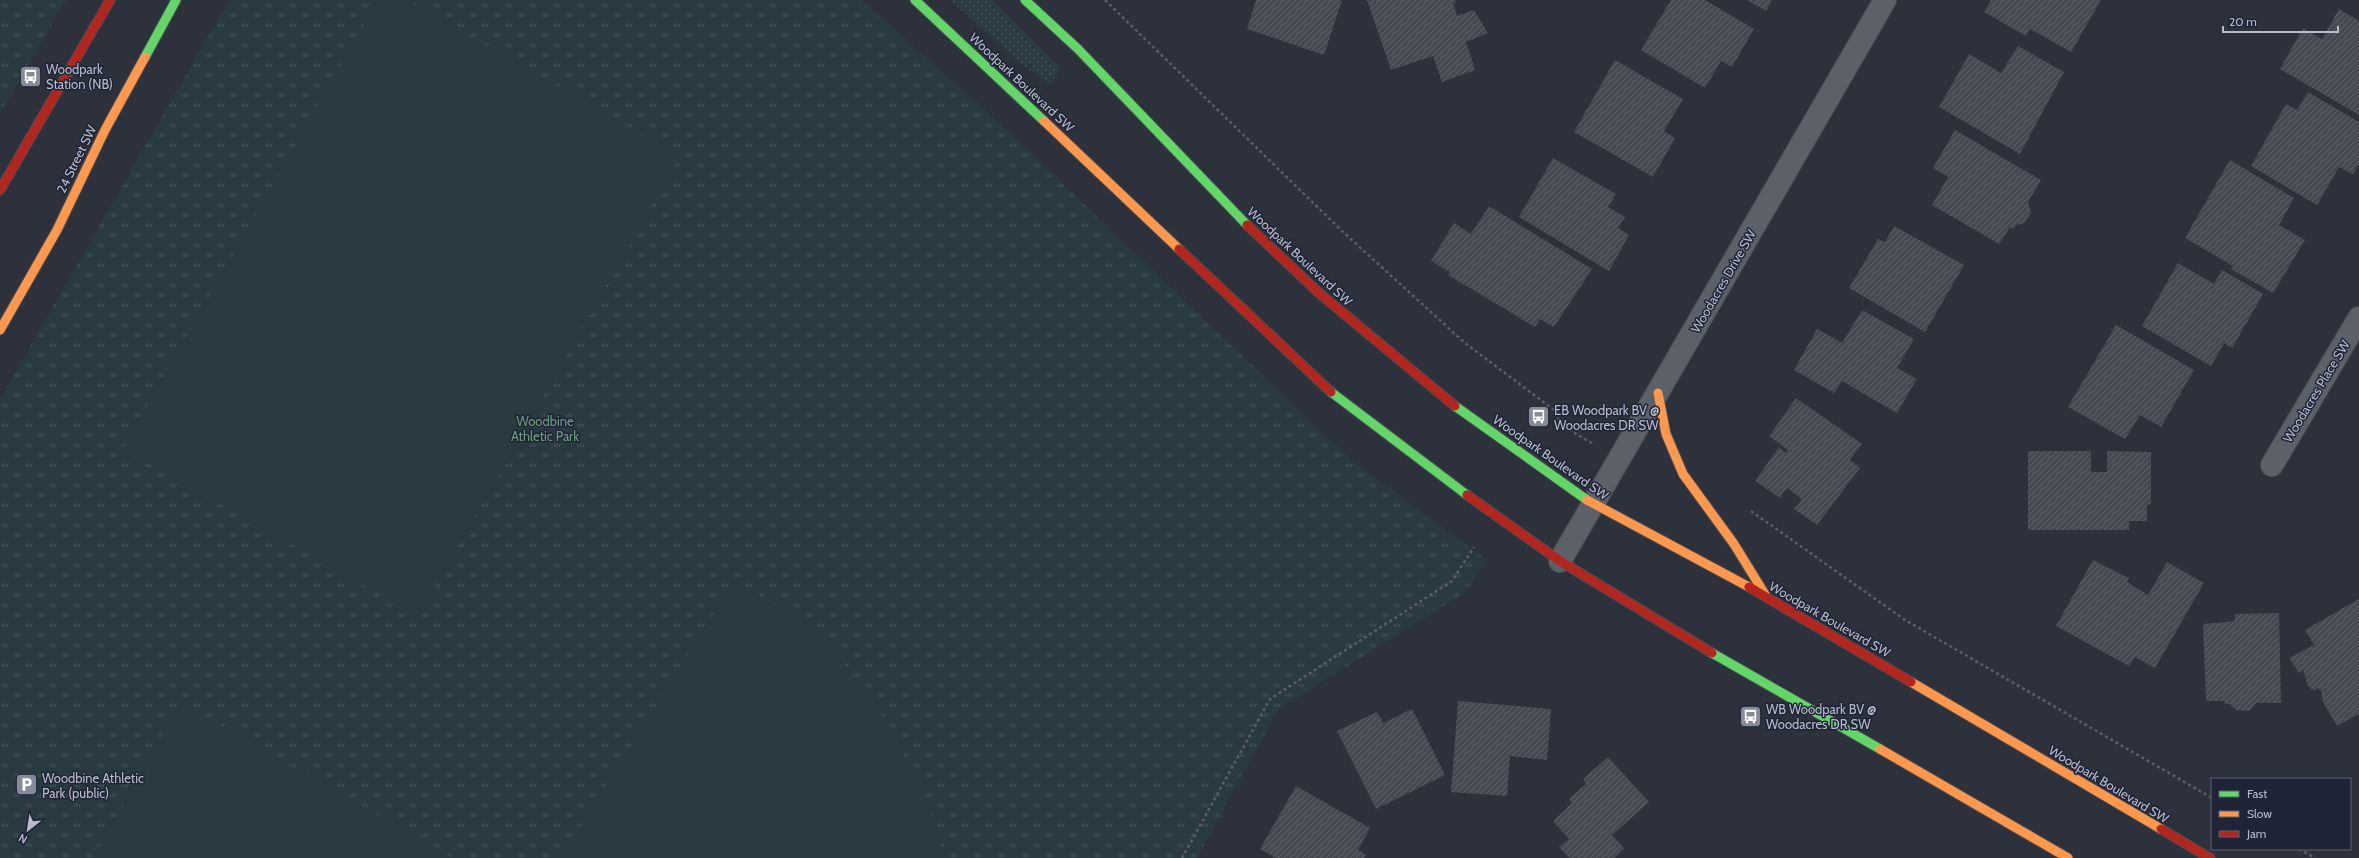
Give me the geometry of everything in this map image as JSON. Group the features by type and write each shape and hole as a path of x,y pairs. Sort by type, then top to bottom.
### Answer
{"street":[{"path":"0,190 110,0"},
{"name":"24 Street SW","path":"0,330 57,230 104,130 176,0"},
{"name":"Woodpark Boulevard SW","path":"915,0 1331,392 1494,516 1560,561 1702,647 2068,858"},
{"name":"Woodpark Boulevard SW","path":"1025,0 1078,49 1227,205 1319,293 1450,402 1592,504 1767,597 2210,858"},
{"name":"Woodacres Drive SW","path":"1560,561 1885,0"},
{"name":"Woodacres Place SW","path":"2272,465 2359,318"},
{"path":"1658,392 1666,434 1683,474 1734,544 1767,597"}],"path":[{"path":"1182,858 1270,699 1452,581 1474,547"},
{"path":"2301,850 2315,858"}],"green space":[{"path":"0,0 66,0 0,114"},
{"name":"Woodbine Athletic Park","path":"231,0 861,0 988,112 1352,461 1487,560 1466,592 1279,709 1197,858 0,858 0,399 218,19"},
{"path":"378,0 406,0 680,156 418,616 123,449"},
{"path":"951,0 992,0 1061,69 1049,84 1010,55"},
{"path":"734,581 813,627 870,695 919,783 945,858 561,858"},
{"path":"182,703 452,858 93,858"}],"building":[{"path":"1256,0 1342,0 1324,55 1247,29"},
{"path":"1367,0 1455,0 1456,2 1453,3 1457,16 1474,10 1488,33 1466,42 1475,70 1442,82 1433,56 1391,70"},
{"path":"1671,0 1705,0 1754,29 1732,67 1721,61 1705,88 1641,50"},
{"path":"1747,0 1772,0 1766,11"},
{"path":"1991,0 2101,0 2071,52 2030,29 2026,36 1984,12"},
{"path":"2339,9 2359,21 2359,115 2280,69 2303,28 2322,39"},
{"path":"2018,46 2064,72 2020,154 1939,107 1969,54 2001,73"},
{"path":"1615,60 1683,99 1664,131 1675,138 1653,177 1574,132"},
{"path":"2308,92 2359,122 2359,164 2353,174 2339,167 2317,205 2251,166 2286,104 2297,110"},
{"path":"1955,130 2041,180 2028,202 2031,212 2025,223 2016,225 2013,229 2010,227 1999,244 1932,205 1948,177 1933,168"},
{"path":"1553,158 1616,194 1608,207 1625,217 1618,228 1629,235 1609,271 1519,217"},
{"path":"2230,160 2294,198 2279,225 2305,240 2273,293 2231,269 2233,266 2185,238"},
{"path":"1489,206 1592,269 1554,327 1540,319 1535,327 1448,275 1450,272 1431,261 1454,223 1471,234"},
{"path":"1894,226 1964,265 1925,332 1849,288 1878,239 1885,242"},
{"path":"2178,263 2214,284 2222,270 2263,294 2232,348 2224,343 2211,366 2142,326"},
{"path":"1862,310 1914,339 1897,368 1917,379 1897,413 1842,381 1834,393 1794,370 1817,329 1842,343"},
{"path":"2116,325 2194,370 2161,427 2140,415 2125,439 2068,407"},
{"path":"1796,398 1862,444 1850,460 1860,468 1817,525 1794,509 1802,499 1787,488 1780,498 1755,481 1779,447 1786,453 1788,450 1769,436"},
{"path":"2028,451 2091,451 2091,472 2107,472 2107,451 2151,452 2151,504 2147,505 2147,521 2129,521 2129,530 2028,530"},
{"path":"2093,560 2129,578 2127,582 2148,595 2167,562 2204,583 2155,668 2135,657 2129,666 2056,626"},
{"path":"2359,599 2359,714 2337,726 2323,702 2321,691 2318,688 2314,691 2308,686 2303,670 2299,673 2289,658 2314,645 2305,630"},
{"path":"2279,613 2281,703 2256,703 2249,711 2236,710 2230,704 2225,704 2225,701 2206,701 2203,624 2235,621 2235,614"},
{"path":"1458,701 1551,709 1547,760 1510,756 1507,796 1451,792"},
{"path":"1412,709 1445,775 1376,809 1337,731 1377,712 1383,723"},
{"path":"1608,757 1649,802 1612,835 1624,848 1614,858 1569,858 1559,847 1569,839 1553,821 1572,803 1569,799 1586,784 1583,779"},
{"path":"1296,786 1370,828 1358,850 1366,855 1364,858 1276,858 1260,849"}],"traffic: fast":[{"path":"145,57 176,0"},
{"path":"915,0 1044,121"},
{"path":"1025,0 1078,49 1247,225"},
{"path":"1331,392 1467,495"},
{"path":"1455,406 1587,500"},
{"path":"1712,653 1880,749"}],"traffic: slow":[{"path":"0,330 57,230 105,130 145,57"},
{"path":"1044,121 1179,249"},
{"path":"1658,393 1666,434 1683,474 1734,544 1766,596"},
{"path":"1587,500 1749,587"},
{"path":"1911,682 2161,829"},
{"path":"1880,749 2068,858"}],"traffic: jam":[{"path":"0,190 110,0"},
{"path":"1247,225 1319,293 1455,406"},
{"path":"1179,249 1331,392"},
{"path":"1467,495 1560,561 1712,653"},
{"path":"1749,587 1911,682"},
{"path":"2161,829 2210,858"}],"place":[{"name":"Woodpark Station (NB)","path":"30,76"},
{"name":"EB Woodpark BV @ Woodacres DR SW","path":"1539,417"},
{"name":"WB Woodpark BV @ Woodacres DR SW","path":"1750,716"},
{"name":"Woodbine Athletic Park (public)","path":"27,785"}]}
